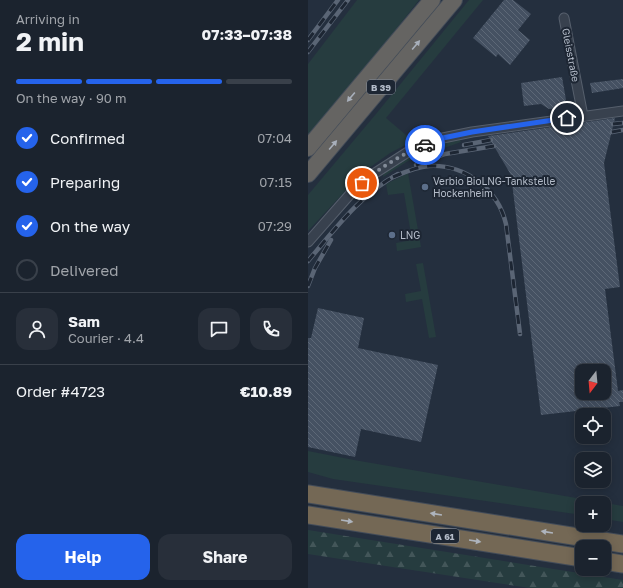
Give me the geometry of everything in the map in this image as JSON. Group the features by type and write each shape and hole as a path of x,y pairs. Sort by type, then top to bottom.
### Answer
{"highway":[{"name":"B 39","path":"308,148 432,0"},
{"name":"B 39","path":"308,174 454,0"},
{"name":"A 61","path":"308,494 623,544"},
{"name":"A 61","path":"308,514 575,557"},
{"path":"611,562 623,564"}],"street":[{"name":"Gleisstraße","path":"564,18 583,116"},
{"path":"308,242 352,192 372,175 411,150 438,139 472,132 623,111"}],"green space":[{"path":"357,0 419,0 354,83 308,138 308,64"},
{"path":"469,0 483,0 386,118 413,141 390,153 362,173 308,231 308,195"},
{"path":"459,138 461,142 408,161 383,177 384,172 401,161 430,148"},
{"path":"408,173 421,247 397,251 396,243 412,240 404,193 388,195 386,184"},
{"path":"423,263 436,337 429,338 422,299 406,302 405,294 421,291 416,264"},
{"path":"308,451 575,498 575,514 333,479 308,472"},
{"path":"611,504 623,506 623,522 611,520"},
{"path":"308,530 575,572 575,576 598,576 623,580 623,588 530,588 308,554"}],"building":[{"path":"504,0 513,0 531,14 518,30 530,40 510,65 498,54 496,57 473,38"},
{"path":"562,77 566,100 559,108 549,109 541,104 524,106 521,83"},
{"path":"623,79 623,88 592,93 590,83"},
{"path":"615,118 604,163 620,287 605,289 618,391 623,390 623,402 619,402 620,406 602,408 575,408 575,411 541,415 511,175 488,136"},
{"path":"318,308 364,318 358,348 438,365 421,442 361,429 355,457 308,447 308,338 311,338"}],"railway":[{"path":"308,40 338,0"},
{"path":"308,52 348,0"},
{"path":"613,124 623,123"},
{"path":"612,132 623,130"},
{"path":"464,145 491,140"},
{"path":"416,165 445,154 494,146"},
{"path":"393,177 420,167 442,166 467,174 488,190 502,211 506,224 520,334"},
{"path":"308,261 360,202 385,182 398,174"},
{"path":"308,286 315,268 331,240"}],"way so far":[{"path":"362,183 387,164 411,150 425,145"}],"place":[{"name":"Verbio BioLNG-Tankstelle Hockenheim","path":"425,187"},
{"name":"LNG","path":"392,235"}],"route":[{"path":"425,145 438,139 472,132 567,118"}]}
